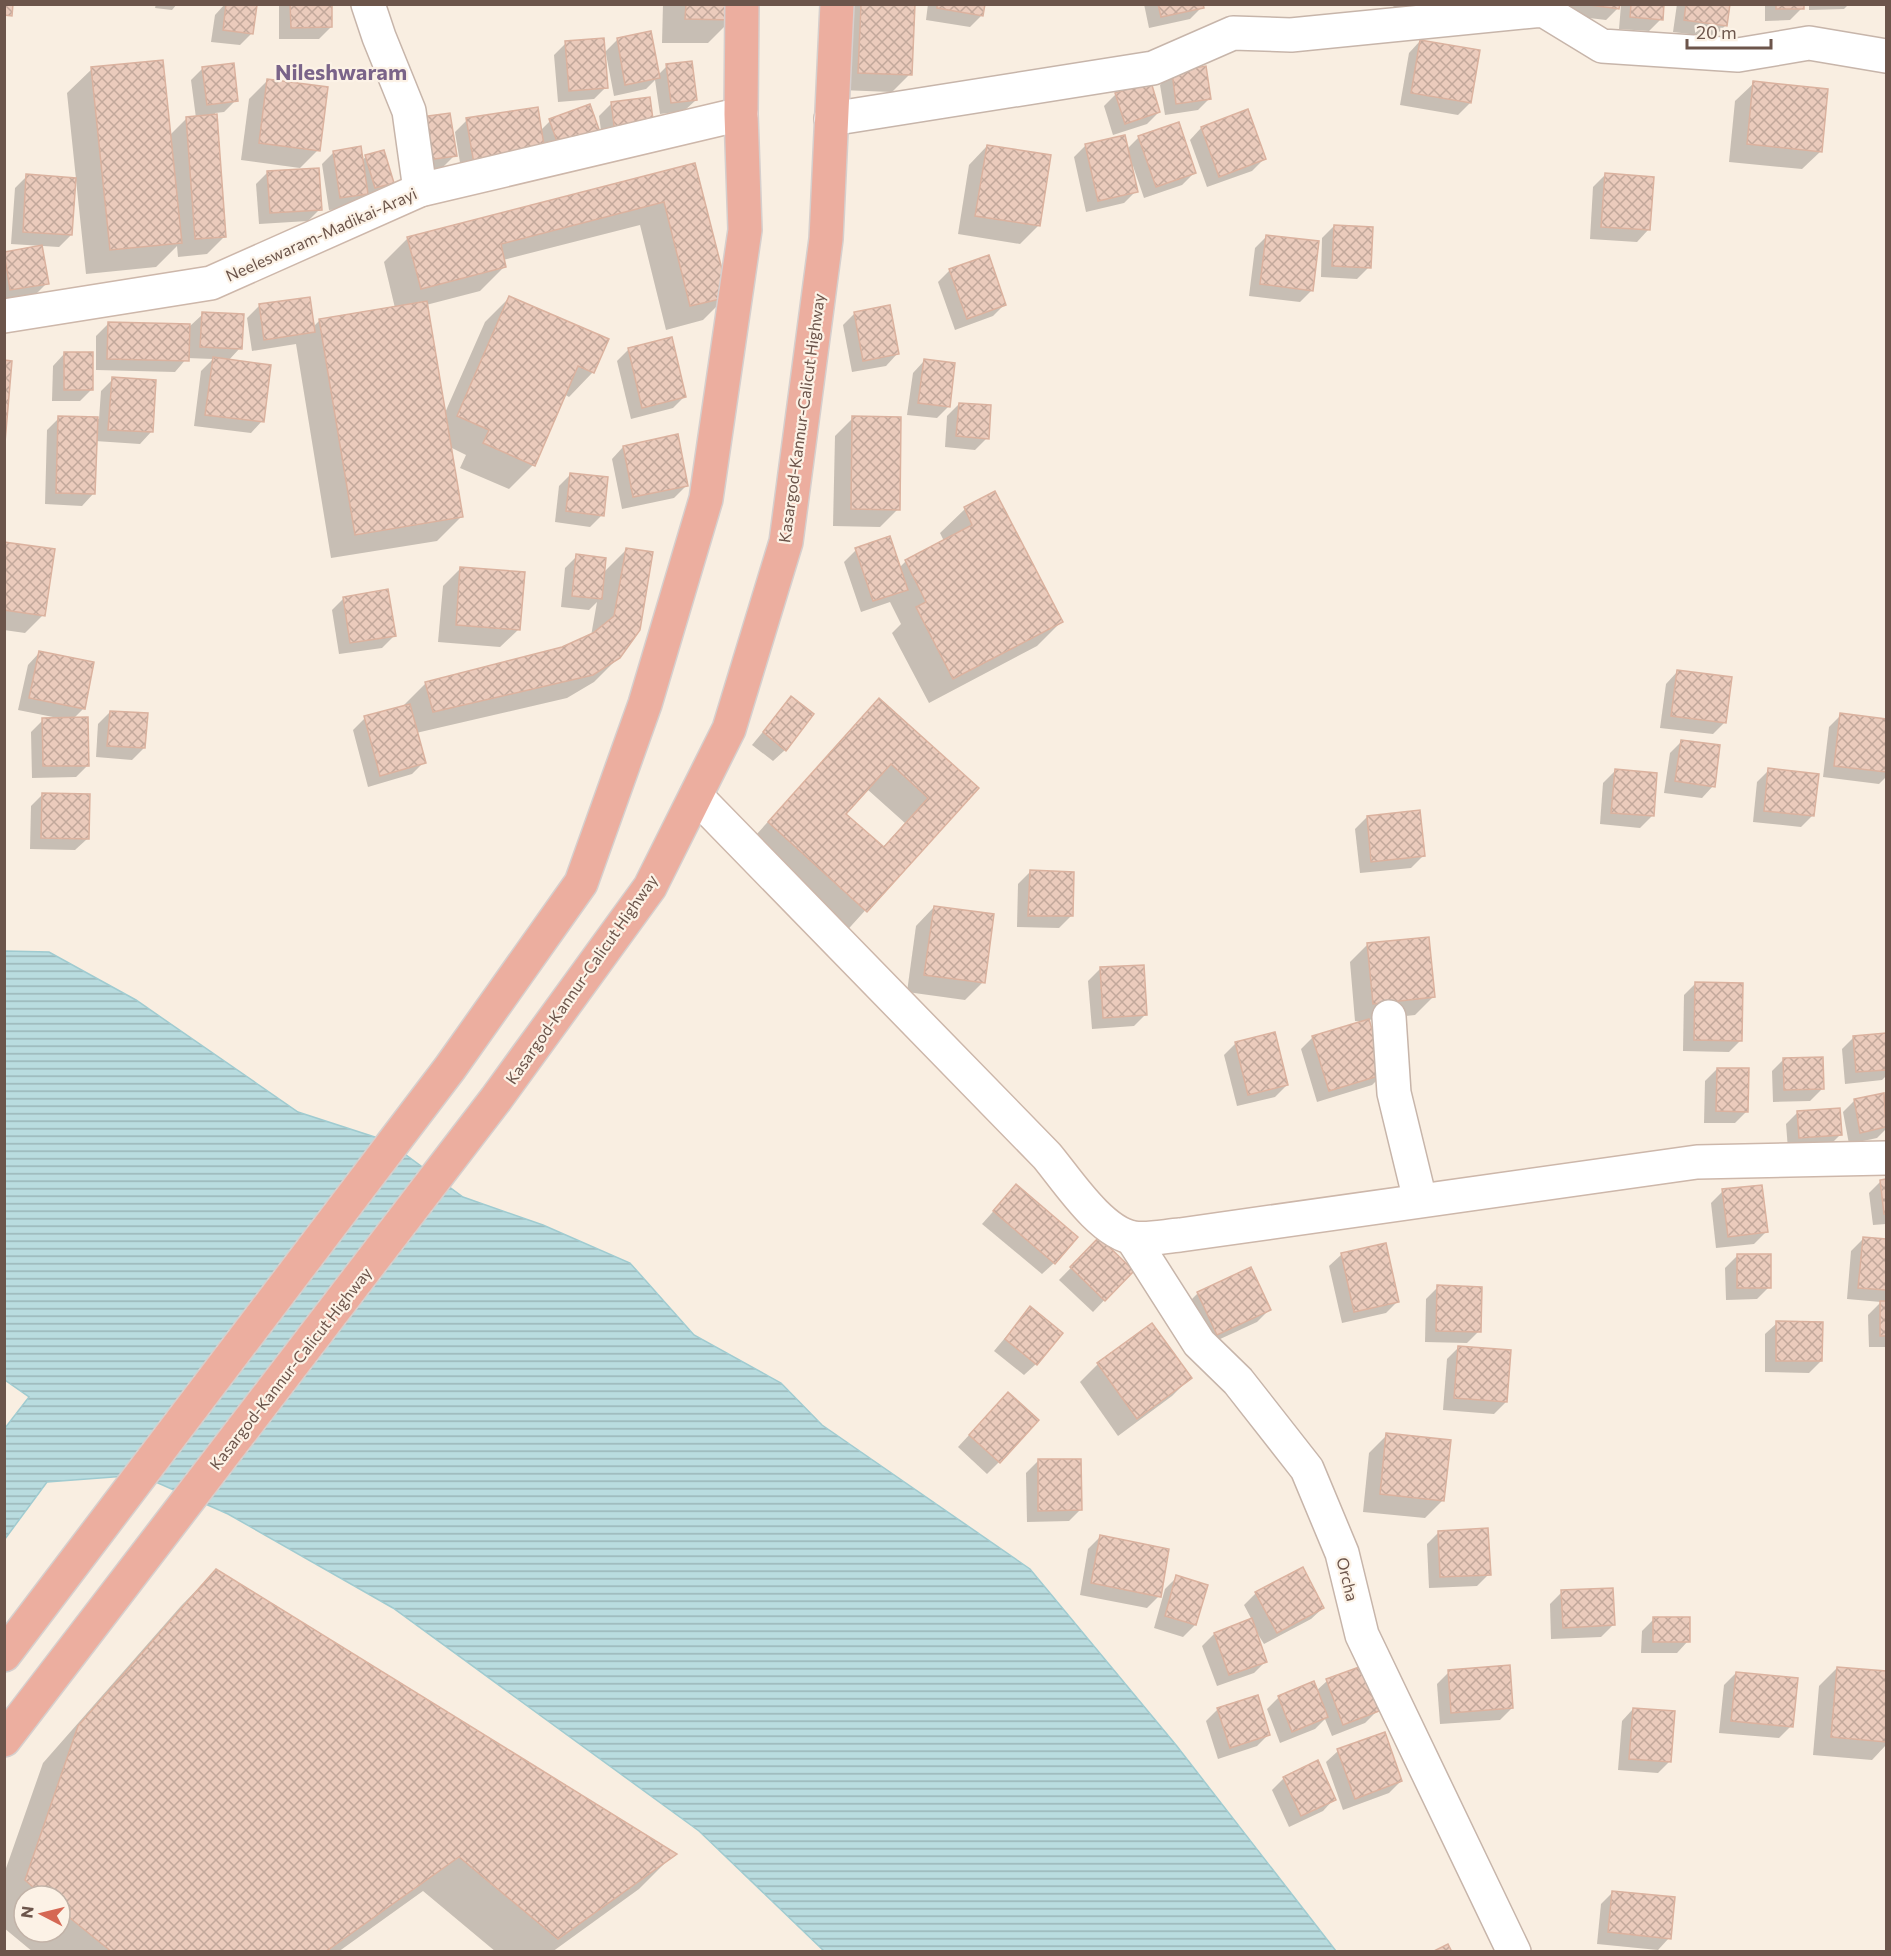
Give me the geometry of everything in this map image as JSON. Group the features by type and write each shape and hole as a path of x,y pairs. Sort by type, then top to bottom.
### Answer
{"highway":[{"path":"4,1655 450,1068 581,883 649,692 706,500 745,230 741,114 742,4"},
{"name":"Kasargod-Kannur-Calicut Highway","path":"4,1740 496,1099 650,887 729,729 786,542 826,239 837,4"}],"street":[{"path":"368,4 378,37 410,111 420,190"},
{"path":"831,119 1153,69 1233,33 1291,35 1436,23 1543,10 1602,46 1738,55 1809,44 1887,56"},
{"name":"Neeleswaram-Madikai-Arayi","path":"4,316 211,283 420,190 741,114"},
{"path":"696,796 1047,1156 1091,1209 1107,1224 1132,1238 1180,1235 1697,1162 1887,1158"},
{"path":"1389,1017 1394,1093 1420,1200"},
{"name":"Orcha","path":"1132,1238 1199,1343 1238,1381 1307,1469 1342,1553 1362,1635 1514,1952"}],"water":[{"path":"5,951 49,952 136,1000 298,1112 387,1141 463,1197 543,1225 630,1263 694,1335 781,1383 822,1425 1030,1569 1176,1745 1336,1951 824,1951 699,1831 393,1608 228,1514 140,1475 47,1482 5,1539 5,1428 29,1397 5,1380"}],"building":[{"path":"4,4 13,4 12,16 4,15"},
{"path":"226,4 257,5 253,34 223,30"},
{"path":"290,4 332,4 332,27 291,28"},
{"path":"686,4 734,4 733,20 685,19"},
{"path":"861,4 915,4 912,75 858,73"},
{"path":"937,4 985,4 983,16 937,8"},
{"path":"1158,4 1203,4 1204,8 1161,17"},
{"path":"1583,4 1620,4 1619,9"},
{"path":"1631,4 1664,4 1663,20 1630,17"},
{"path":"1686,4 1730,4 1727,26 1684,20"},
{"path":"1776,4 1804,4 1804,9 1776,9"},
{"path":"651,31 660,78 625,85 617,38"},
{"path":"604,38 608,88 569,91 565,41"},
{"path":"1420,40 1480,50 1471,103 1411,93"},
{"path":"163,60 182,243 110,250 91,67"},
{"path":"692,61 697,100 671,103 666,64"},
{"path":"234,63 238,101 207,105 202,67"},
{"path":"1206,66 1211,99 1176,104 1172,72"},
{"path":"267,79 328,87 320,151 259,143"},
{"path":"1753,81 1828,89 1822,152 1747,144"},
{"path":"1151,82 1160,112 1125,124 1115,93"},
{"path":"650,97 654,127 615,133 611,102"},
{"path":"590,104 601,135 560,150 549,119"},
{"path":"538,107 545,152 474,164 466,118"},
{"path":"1248,109 1266,159 1219,177 1201,127"},
{"path":"450,113 457,156 427,160 421,117"},
{"path":"217,114 226,237 195,239 186,117"},
{"path":"1179,122 1196,173 1156,187 1138,136"},
{"path":"1125,135 1138,192 1098,201 1085,144"},
{"path":"987,145 1051,155 1040,226 975,216"},
{"path":"361,146 368,194 340,198 333,151"},
{"path":"384,150 394,183 375,188 365,155"},
{"path":"695,163 729,297 690,306 664,202 501,244 506,267 421,289 407,237"},
{"path":"319,168 322,210 270,213 267,171"},
{"path":"1605,173 1654,177 1650,230 1601,227"},
{"path":"26,174 76,178 72,235 23,232"},
{"path":"1334,225 1373,227 1371,268 1332,266"},
{"path":"1266,235 1319,241 1313,291 1260,284"},
{"path":"42,245 49,284 10,290 4,252"},
{"path":"989,255 1006,305 967,319 949,269"},
{"path":"509,296 609,339 594,373 578,366 535,466 483,443 489,430 457,416"},
{"path":"310,297 315,332 264,340 259,304"},
{"path":"427,301 463,517 355,535 319,319"},
{"path":"890,305 899,354 863,361 854,312"},
{"path":"202,312 244,314 242,349 200,347"},
{"path":"108,322 190,324 189,361 107,359"},
{"path":"672,337 686,397 642,408 628,348"},
{"path":"64,352 93,352 93,390 64,390"},
{"path":"213,357 271,365 264,422 205,415"},
{"path":"924,359 955,363 950,407 918,403"},
{"path":"4,360 12,361 4,454"},
{"path":"112,377 156,380 153,432 108,430"},
{"path":"959,403 991,405 989,439 956,436"},
{"path":"58,416 98,417 95,494 56,493"},
{"path":"852,416 901,417 900,510 851,509"},
{"path":"678,434 688,486 633,497 623,446"},
{"path":"570,473 608,477 604,516 566,511"},
{"path":"995,491 1063,622 953,679 916,607 926,602 905,560 972,525 964,507"},
{"path":"890,536 908,590 873,601 855,548"},
{"path":"4,542 55,549 45,616 4,610"},
{"path":"626,548 653,552 640,630 620,658 593,675 433,712 425,682 562,647 593,633 614,616"},
{"path":"576,554 606,558 602,599 572,596"},
{"path":"460,567 525,572 520,630 456,625"},
{"path":"388,589 396,636 350,643 343,597"},
{"path":"39,651 94,662 85,709 29,698"},
{"path":"1677,670 1732,677 1726,723 1671,716"},
{"path":"791,696 814,714 786,751 763,732"},
{"path":"879,698 979,788 867,912 768,822","holes":["891,764 928,798 884,847 846,814"]},
{"path":"410,704 426,763 380,776 364,716"},
{"path":"110,711 148,713 145,748 107,746"},
{"path":"1840,713 1886,719 1886,772 1834,766"},
{"path":"88,717 89,766 43,766 42,718"},
{"path":"1681,740 1720,745 1715,787 1675,781"},
{"path":"1768,768 1819,774 1814,816 1764,811"},
{"path":"1615,769 1657,773 1654,816 1611,813"},
{"path":"42,793 90,794 89,839 41,838"},
{"path":"1420,810 1425,856 1371,862 1367,816"},
{"path":"1030,870 1074,872 1073,916 1028,916"},
{"path":"934,906 994,914 985,983 924,975"},
{"path":"1429,937 1435,997 1373,1004 1367,943"},
{"path":"1144,965 1147,1015 1103,1018 1100,967"},
{"path":"1695,982 1743,983 1742,1041 1694,1040"},
{"path":"1369,1019 1385,1074 1329,1091 1312,1036"},
{"path":"1275,1032 1288,1085 1248,1095 1235,1042"},
{"path":"1886,1033 1886,1070 1856,1072 1853,1036"},
{"path":"1823,1057 1824,1089 1784,1090 1783,1058"},
{"path":"1717,1068 1749,1068 1748,1112 1716,1111"},
{"path":"1884,1093 1886,1127 1860,1133 1854,1099"},
{"path":"1840,1108 1842,1135 1799,1138 1797,1111"},
{"path":"1886,1179 1886,1214 1884,1214 1880,1180"},
{"path":"1016,1184 1078,1237 1055,1264 993,1211"},
{"path":"1762,1185 1768,1232 1728,1237 1722,1189"},
{"path":"1099,1237 1134,1271 1105,1301 1070,1267"},
{"path":"1863,1237 1886,1239 1886,1290 1858,1288"},
{"path":"1386,1243 1399,1302 1354,1312 1341,1253"},
{"path":"1737,1254 1771,1254 1771,1288 1737,1288"},
{"path":"1251,1267 1271,1310 1217,1335 1197,1292"},
{"path":"1437,1285 1482,1287 1481,1332 1436,1331"},
{"path":"1880,1301 1886,1301 1886,1336 1880,1336"},
{"path":"1030,1306 1063,1333 1037,1365 1005,1339"},
{"path":"1776,1321 1823,1322 1822,1361 1776,1361"},
{"path":"1152,1323 1192,1378 1137,1419 1097,1363"},
{"path":"1458,1346 1511,1350 1507,1402 1454,1398"},
{"path":"1008,1392 1039,1420 1000,1463 969,1435"},
{"path":"1386,1433 1451,1440 1444,1501 1380,1494"},
{"path":"1038,1459 1081,1459 1082,1510 1038,1511"},
{"path":"1488,1528 1491,1575 1440,1577 1438,1531"},
{"path":"1100,1535 1169,1549 1161,1597 1091,1583"},
{"path":"1303,1567 1324,1608 1277,1633 1255,1592"},
{"path":"216,1569 677,1854 558,1939 459,1857 325,1952 112,1952 72,1920 72,1884 30,1884 25,1880 78,1726"},
{"path":"1176,1575 1208,1585 1196,1625 1165,1616"},
{"path":"1613,1588 1615,1625 1563,1628 1561,1590"},
{"path":"1653,1617 1690,1617 1690,1642 1653,1642"},
{"path":"1252,1618 1267,1662 1229,1675 1214,1633"},
{"path":"1510,1665 1513,1708 1451,1713 1448,1670"},
{"path":"1362,1666 1379,1711 1343,1725 1326,1679"},
{"path":"1837,1667 1886,1671 1886,1742 1831,1737"},
{"path":"1736,1672 1798,1678 1793,1727 1731,1721"},
{"path":"1314,1681 1328,1717 1292,1732 1278,1696"},
{"path":"1258,1695 1270,1735 1230,1748 1217,1708"},
{"path":"1633,1708 1675,1711 1671,1762 1629,1759"},
{"path":"1385,1732 1402,1781 1355,1799 1337,1749"},
{"path":"1318,1760 1336,1800 1301,1816 1283,1777"},
{"path":"1612,1891 1675,1897 1671,1939 1608,1932"},
{"path":"1448,1944 1452,1952 1432,1952"}],"district":[{"name":"Nileshwaram","path":"341,71"}]}
